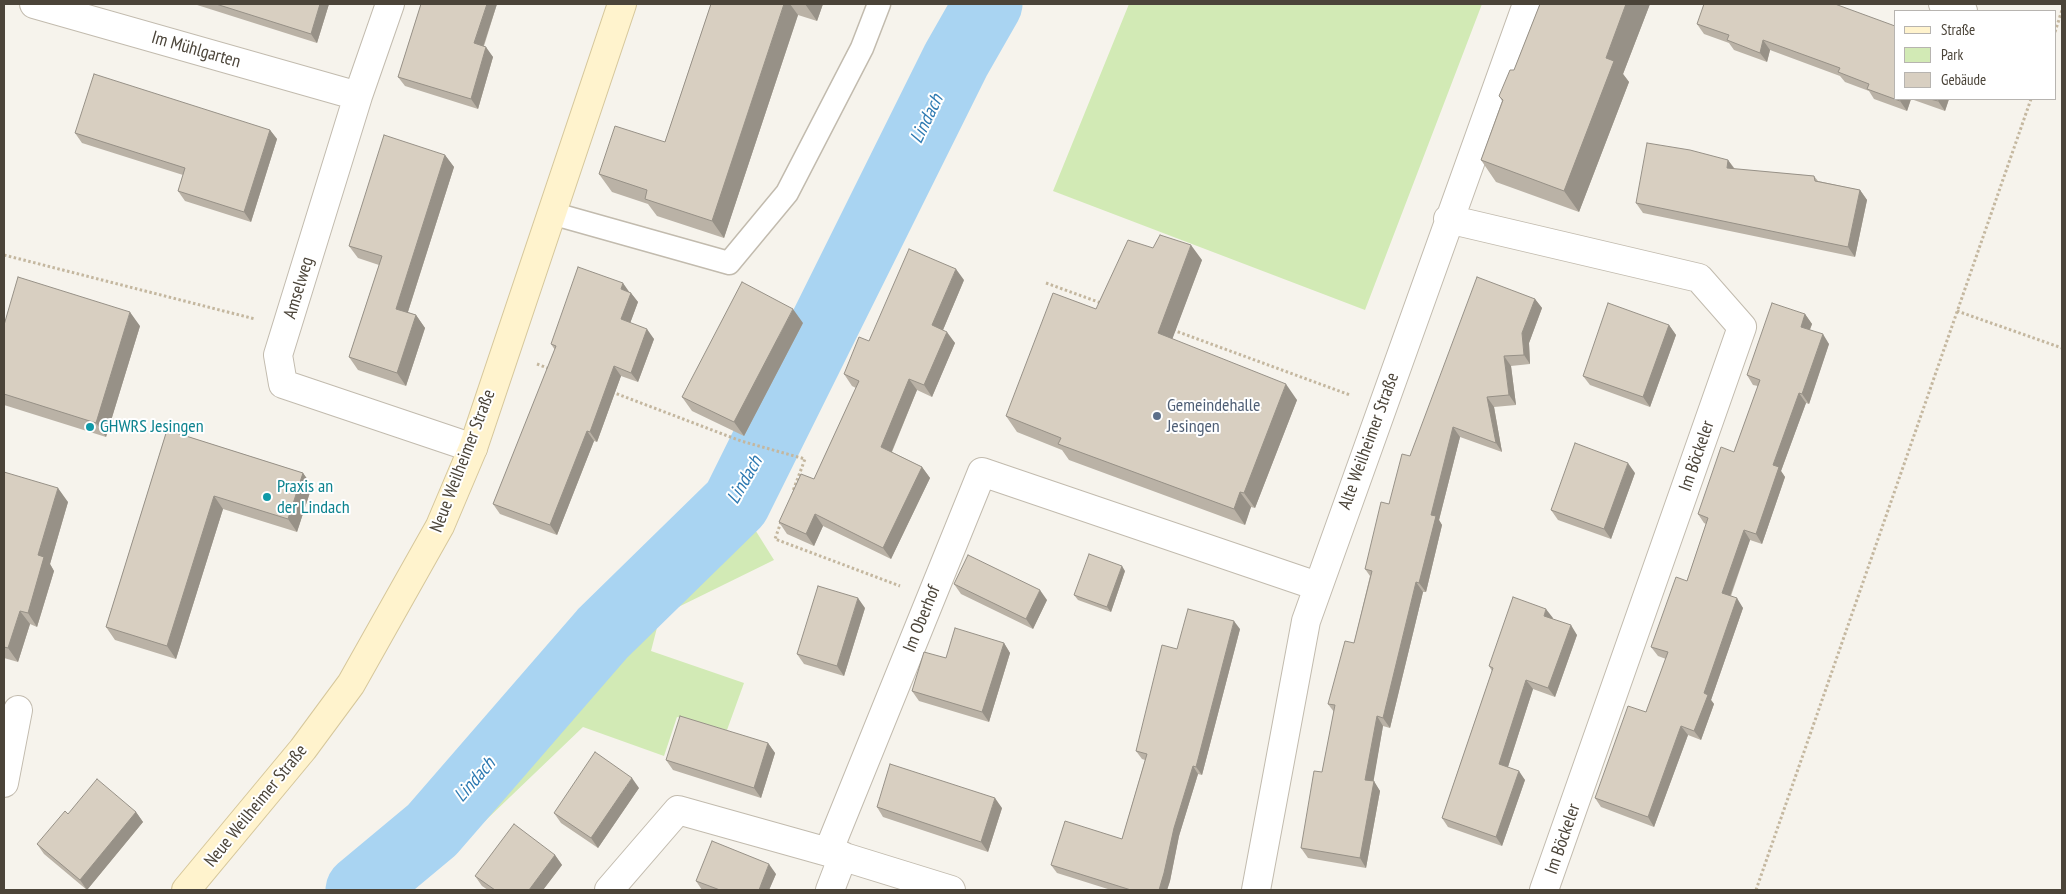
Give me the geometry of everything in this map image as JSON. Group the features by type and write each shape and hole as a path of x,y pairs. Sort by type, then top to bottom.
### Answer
{"main road":[{"name":"Neue Weilheimer Straße","path":"186,890 303,748 351,684 440,526 473,448 622,4"}],"street":[{"name":"Im Mühlgarten","path":"34,4 358,96"},
{"name":"Amselweg","path":"390,4 358,96 278,356 283,384 473,448"},
{"name":"Alte Weilheimer Straße","path":"1256,890 1306,621 1381,406 1527,4"},
{"path":"1943,4 1960,10"},
{"name":"Im Böckeler","path":"1448,219 1699,278 1742,327 1544,890"},
{"name":"Im Oberhof","path":"830,890 836,854 931,597 982,472 1317,586"},
{"path":"4,783 18,710"},
{"path":"609,890 678,810 836,854 950,890"}],"lane":[{"path":"551,213 730,263 787,193 862,48 879,4"}],"path":[{"path":"2056,29 2062,10"},
{"path":"1756,890 2031,100"},
{"path":"4,255 287,327"},
{"path":"1046,283 1102,303"},
{"path":"1957,311 2062,348"},
{"path":"1167,327 1381,406"},
{"path":"504,352 559,372"},
{"path":"605,390 741,441 805,459 792,495"},
{"path":"785,513 775,540 931,597"}],"green space":[{"path":"1129,4 1482,4 1365,310 1053,191"},
{"path":"744,512 774,560 660,616 651,651 744,683 727,730 677,717 664,756 583,727 413,890 373,890 439,835 612,640"}],"building":[{"path":"216,4 320,4 311,34"},
{"path":"421,4 487,4 474,43 486,47 471,99 398,77"},
{"path":"711,4 784,4 712,221 645,199 647,190 599,174 615,126 665,142"},
{"path":"1540,4 1626,4 1606,58 1614,61 1564,191 1481,160 1503,100 1499,96 1510,70 1514,70"},
{"path":"1704,4 1835,4 1894,26 1894,99 1867,89 1869,84 1838,72 1840,68 1763,40 1760,53 1727,40 1729,35 1697,24"},
{"path":"94,74 270,130 244,212 178,191 185,168 75,133"},
{"path":"384,135 445,155 396,309 416,315 397,373 349,357 382,256 349,246"},
{"path":"1647,143 1690,150 1728,160 1727,168 1814,176 1815,181 1860,190 1848,247 1636,203"},
{"name":"Gemeindehalle Jesingen","path":"1160,235 1191,245 1158,333 1286,384 1244,493 1240,492 1234,509 1058,444 1061,438 1006,416 1053,293 1096,309 1128,240 1153,248"},
{"path":"909,249 956,269 932,325 947,332 924,385 909,379 881,447 922,467 883,548 815,514 806,534 779,522 801,474 814,479 859,381 844,374 859,337 869,341"},
{"path":"578,267 623,283 621,289 631,293 621,319 647,329 631,373 614,366 590,432 587,431 550,525 493,504 556,346 551,344"},
{"name":"GHWRS Jesingen","path":"18,277 130,312 96,423 4,394 4,325"},
{"path":"1477,277 1535,299 1522,333 1524,355 1504,356 1509,395 1487,397 1496,443 1453,427 1431,515 1436,516 1419,583 1416,582 1383,718 1377,716 1365,780 1374,781 1360,858 1301,848 1314,771 1322,772 1335,705 1328,704 1345,641 1354,643 1372,571 1365,569 1381,502 1389,504 1402,454 1410,456"},
{"path":"742,282 793,309 734,422 682,397"},
{"path":"1608,303 1669,325 1643,397 1583,376"},
{"path":"1772,303 1805,314 1801,327 1823,334 1802,394 1799,393 1773,465 1779,467 1756,534 1744,530 1722,593 1737,598 1704,693 1708,695 1694,731 1681,726 1648,817 1595,798 1628,706 1646,712 1668,652 1651,647 1676,577 1687,581 1708,518 1698,514 1721,447 1734,452 1760,380 1747,375"},
{"name":"GHWRS Jesingen","path":"167,430 303,473 288,519 214,496 167,646 106,627"},
{"path":"1575,443 1628,463 1604,529 1551,510"},
{"path":"4,472 58,488 38,555 44,557 28,613 20,611 8,648 4,647"},
{"path":"1089,554 1122,566 1107,607 1074,595"},
{"path":"968,555 1040,590 1026,619 954,584"},
{"path":"818,586 858,598 837,666 797,654"},
{"path":"1513,597 1546,609 1544,616 1571,625 1548,688 1526,680 1499,764 1519,771 1496,837 1442,818 1493,668 1489,666"},
{"path":"1188,609 1234,621 1196,767 1193,766 1174,828 1159,890 1131,890 1051,865 1065,821 1122,839 1147,754 1136,751 1162,645 1177,649"},
{"path":"955,628 1004,643 982,712 912,691 924,652 946,658"},
{"path":"680,716 768,743 754,788 666,760"},
{"path":"595,752 632,778 591,838 554,813"},
{"path":"890,764 995,798 981,842 877,807"},
{"path":"97,779 136,812 80,880 37,844 65,811 68,814"},
{"path":"514,824 555,855 529,890 495,890 475,876"},
{"path":"712,841 769,864 759,890 720,890 696,881"}],"waterway":[{"name":"Lindach","path":"360,890 432,830 603,633 736,503 956,60 988,4"}],"place":[{"name":"Gemeindehalle Jesingen","path":"1157,416"},
{"name":"GHWRS Jesingen","path":"90,427"},
{"name":"Praxis an der Lindach","path":"267,497"}]}
